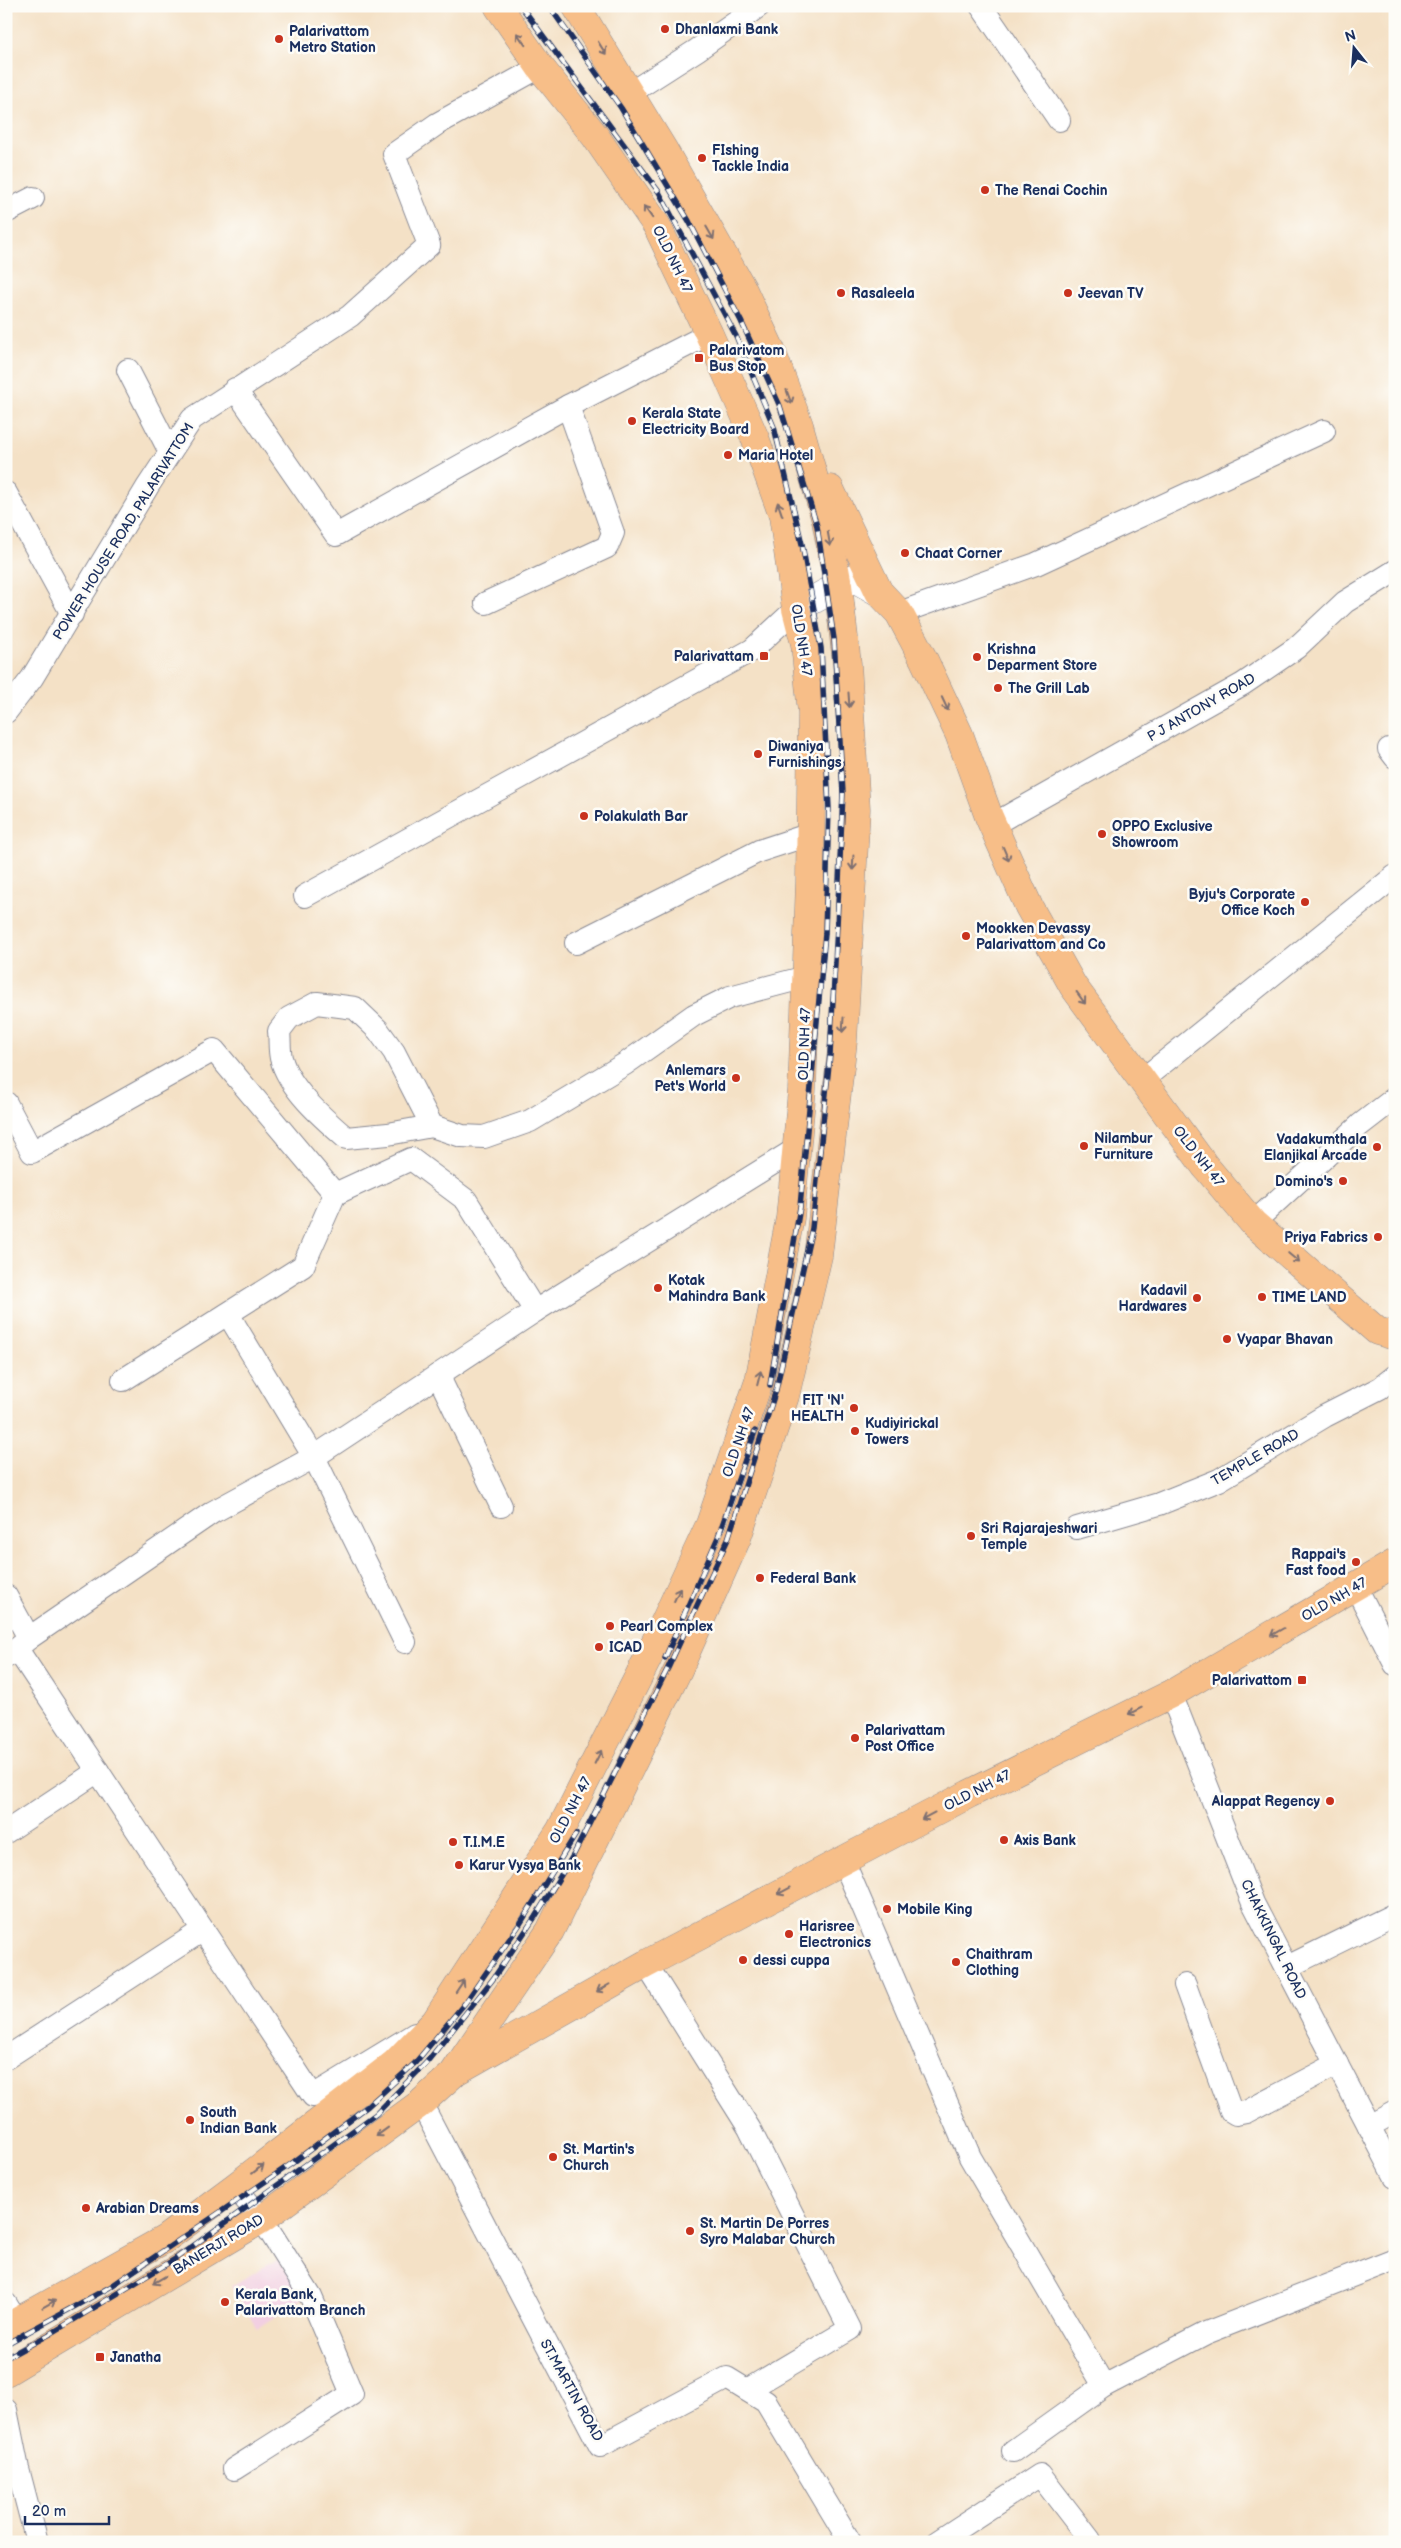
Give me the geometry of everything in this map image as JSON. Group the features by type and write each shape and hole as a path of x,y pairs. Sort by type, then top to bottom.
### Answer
{"main road":[{"name":"OLD NH 47","path":"235,2187 395,2063 435,2022 560,1831 647,1660 710,1524 759,1380 790,1218 802,1090 811,834 812,713 805,644 796,608 783,516 755,438 658,226 595,136 540,67 498,6"},
{"name":"OLD NH 47","path":"453,2074 550,1931 665,1696 737,1538 785,1396 818,1256 842,1041 856,810 847,664 838,585 826,521 799,425 771,350 742,288 630,94 576,6"},
{"name":"OLD NH 47","path":"799,425 879,592 899,613 959,734 1029,907 1073,986 1205,1166 1253,1224 1377,1331 1395,1336"},
{"name":"OLD NH 47","path":"421,2103 453,2074 646,1964 969,1794 1171,1694 1395,1563"},
{"name":"BANERJI ROAD","path":"6,2372 262,2219 421,2103"},
{"path":"10,2318 165,2239 235,2187"}],"street":[{"path":"630,94 759,6"},
{"path":"981,6 1060,120"},
{"name":"POWER HOUSE ROAD, PALARIVATTOM","path":"6,712 32,678 192,419 235,389 350,316 429,245 394,154 437,124 540,67"},
{"path":"6,212 33,198"},
{"path":"235,389 336,535 568,406 709,334"},
{"path":"128,370 170,452"},
{"path":"486,603 607,547 613,533 568,406"},
{"path":"899,613 1036,564 1324,431"},
{"path":"6,493 72,614"},
{"name":"P J ANTONY ROAD","path":"994,824 1243,684 1296,648 1345,602 1395,571"},
{"path":"305,896 752,650 796,608 838,585 854,578 879,592"},
{"path":"576,943 759,851 811,834"},
{"path":"1142,1080 1395,876"},
{"path":"432,1126 394,1052 378,1030 355,1008 317,1003 289,1018 279,1031 282,1058 294,1084 318,1115 346,1138 388,1134 432,1126 462,1136 484,1137 530,1121 625,1064 694,1015 730,997 806,977"},
{"path":"6,1103 32,1152 214,1050 335,1194"},
{"path":"1253,1224 1360,1125 1395,1098"},
{"path":"17,1648 213,1512 314,1457 535,1311 796,1150"},
{"path":"123,1380 303,1266 335,1194 411,1159 466,1200 535,1311"},
{"path":"228,1314 314,1457 405,1642"},
{"path":"438,1375 501,1506"},
{"name":"TEMPLE ROAD","path":"1077,1528 1159,1504 1219,1480 1325,1416 1380,1388 1395,1376"},
{"path":"1356,1587 1395,1664"},
{"path":"6,1596 17,1648 314,2096 435,2022"},
{"name":"CHAKKINGAL ROAD","path":"1171,1694 1254,1904 1395,2176"},
{"path":"6,1832 98,1771"},
{"path":"843,1860 970,2157 1104,2386"},
{"path":"1287,1968 1395,1914"},
{"path":"6,2058 204,1930"},
{"path":"646,1964 749,2128 850,2329 747,2390"},
{"path":"1185,1985 1231,2111 1236,2114 1246,2112 1337,2064"},
{"name":"ST.MARTIN ROAD","path":"421,2103 600,2446 727,2378 766,2402 850,2542"},
{"path":"1369,2126 1395,2112"},
{"path":"234,2468 352,2394 311,2297 262,2219 235,2187"},
{"path":"1013,2451 1104,2386 1206,2333 1395,2259"},
{"path":"6,2410 18,2469 37,2542"},
{"path":"937,2542 1040,2475 1090,2540"}],"shaded area":[{"path":"278,2259 305,2297 257,2329 231,2286"}],"railway":[{"path":"521,6 659,192 736,336 774,427 802,544 821,648 829,809 825,934 800,1207 770,1385"},
{"path":"6,2358 52,2333 175,2259 376,2114 426,2063 493,1979 535,1917 574,1854 668,1668 728,1539 776,1390 812,1228 830,1055 837,926 843,793 834,639 817,526 780,406 741,321 689,221 621,108 549,6"},
{"path":"665,1658 718,1537 755,1431"},
{"path":"6,2344 110,2287 291,2164 368,2106 415,2063 465,2003 520,1924 576,1834"}],"place":[{"name":"Dhanlaxmi Bank","path":"665,29"},
{"name":"Palarivattom Metro Station","path":"279,39"},
{"name":"FIshing Tackle India","path":"702,158"},
{"name":"The Renai Cochin","path":"985,190"},
{"name":"Rasaleela","path":"841,293"},
{"name":"Jeevan TV","path":"1068,293"},
{"name":"Palarivatom Bus Stop","path":"699,358"},
{"name":"Kerala State Electricity Board","path":"632,421"},
{"name":"Maria Hotel","path":"728,455"},
{"name":"Chaat Corner","path":"905,553"},
{"name":"Palarivattam","path":"764,656"},
{"name":"Krishna Deparment Store","path":"977,657"},
{"name":"The Grill Lab","path":"998,688"},
{"name":"Diwaniya Furnishings","path":"758,754"},
{"name":"Polakulath Bar","path":"584,816"},
{"name":"OPPO Exclusive Showroom","path":"1102,834"},
{"name":"Byju's Corporate Office Koch","path":"1305,902"},
{"name":"Mookken Devassy Palarivattom and Co","path":"966,936"},
{"name":"Anlemars Pet's World","path":"736,1078"},
{"name":"Nilambur Furniture","path":"1084,1146"},
{"name":"Vadakumthala Elanjikal Arcade","path":"1377,1147"},
{"name":"Domino's","path":"1343,1181"},
{"name":"Priya Fabrics","path":"1378,1237"},
{"name":"Kotak Mahindra Bank","path":"658,1288"},
{"name":"TIME LAND","path":"1262,1297"},
{"name":"Kadavil Hardwares","path":"1197,1298"},
{"name":"Vyapar Bhavan","path":"1227,1339"},
{"name":"FIT 'N' HEALTH","path":"854,1408"},
{"name":"Kudiyirickal Towers","path":"855,1431"},
{"name":"Sri Rajarajeshwari Temple","path":"971,1536"},
{"name":"Rappai's Fast food","path":"1356,1562"},
{"name":"Federal Bank","path":"760,1578"},
{"name":"Pearl Complex","path":"610,1626"},
{"name":"ICAD","path":"599,1647"},
{"name":"Palarivattom","path":"1302,1680"},
{"name":"Palarivattam Post Office","path":"855,1738"},
{"name":"Alappat Regency","path":"1330,1801"},
{"name":"Axis Bank","path":"1004,1840"},
{"name":"T.I.M.E","path":"453,1842"},
{"name":"Karur Vysya Bank","path":"459,1865"},
{"name":"Mobile King","path":"887,1909"},
{"name":"Harisree Electronics","path":"789,1934"},
{"name":"dessi cuppa","path":"743,1960"},
{"name":"Chaithram Clothing","path":"956,1962"},
{"name":"South Indian Bank","path":"190,2120"},
{"name":"St. Martin's Church","path":"553,2157"},
{"name":"Arabian Dreams","path":"86,2208"},
{"name":"St. Martin De Porres Syro Malabar Church","path":"690,2231"},
{"name":"Kerala Bank, Palarivattom Branch","path":"225,2302"},
{"name":"Janatha","path":"100,2357"}]}
